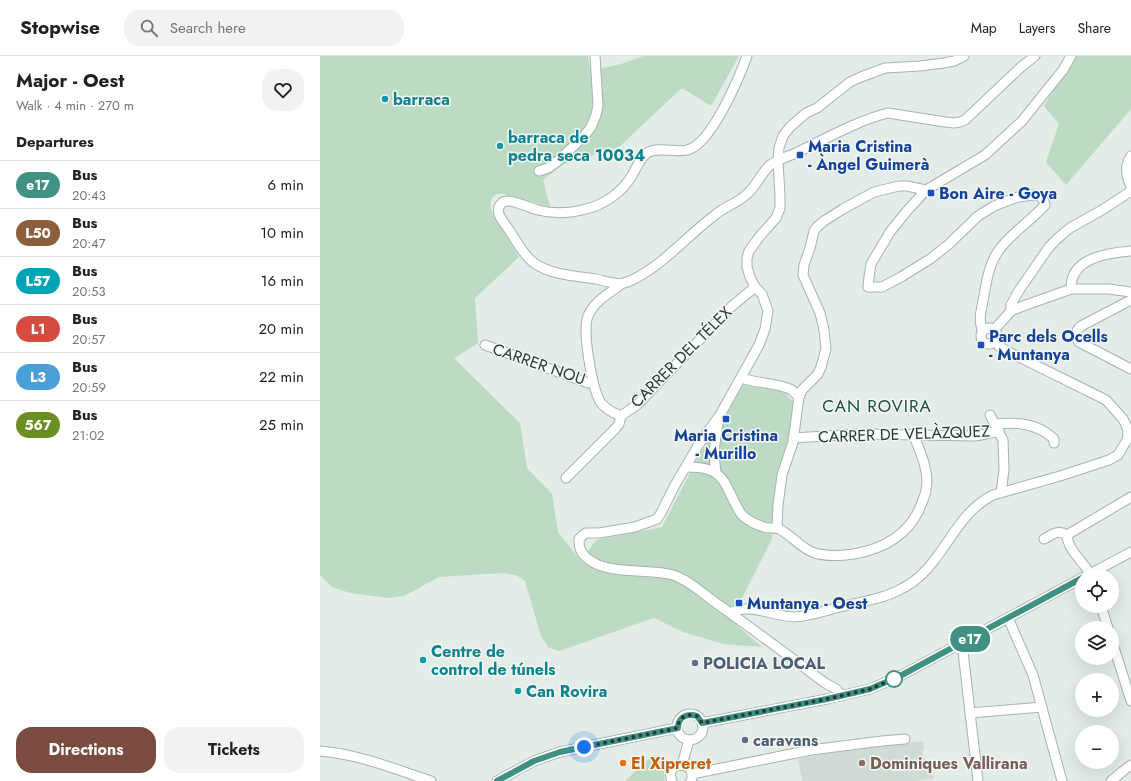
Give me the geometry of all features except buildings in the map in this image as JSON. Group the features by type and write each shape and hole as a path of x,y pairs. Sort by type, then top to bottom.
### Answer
{"street":[{"path":"539,171 548,168 559,160 586,135 592,127 598,105 594,56"},
{"path":"623,283 560,273 544,268 531,261 500,217 498,210 500,205 504,201 508,201 538,210 561,213 587,209 602,204 626,184 646,154 653,150 691,150 704,140 720,114 747,56"},
{"path":"842,696 836,689 825,683 688,583 674,576 661,573 613,569 594,563 581,551 579,539 586,533 599,533 635,527 657,519 699,444 720,415 742,378 759,345 765,329 768,311 762,294 750,277 747,267 747,258 749,251 776,218 780,208 778,161 779,148 783,136 790,127 806,113 817,108 850,82 874,72 885,68 944,63 954,61 964,56"},
{"name":"CARRER DEL TÉLEX","path":"755,286 731,307 638,404 621,416 604,406 598,397 593,382 586,328 587,318 597,303 623,283 634,280 650,270 716,214 745,196 770,165 879,115 888,113 945,122 960,122 970,116 1021,67 1035,56"},
{"path":"995,341 989,343 985,342 982,337 983,331 980,321 987,279 997,253 1005,243 1045,205 1040,196 1033,195 1018,197 994,206 978,216 948,245 930,259 882,287 868,287 871,264 890,232 926,190 985,155 1004,138 1022,121 1045,94 1063,70 1071,56"},
{"path":"1131,156 1127,165 1127,176 1131,187"},
{"path":"777,528 782,475 790,452 799,397 802,390 818,374 826,349 820,313 803,274 804,265 814,231 824,221 843,210 843,208 874,192 898,186 926,190"},
{"path":"1011,312 1011,305 1018,292 1049,247 1070,228 1102,210 1131,191"},
{"path":"1071,289 1072,276 1079,267 1088,261 1106,254 1131,251"},
{"path":"994,330 1011,312 1071,289 1109,289 1131,292"},
{"path":"1131,300 1081,326 1077,329 1076,336 1079,342 1131,369"},
{"path":"983,331 988,328 994,330 997,335 995,341"},
{"path":"730,613 738,609 745,609 784,616 803,616 872,599 901,590 925,572 937,558 962,522 984,499 1109,460 1118,455 1127,440 1127,427 1106,400 1009,352 1000,347 995,341"},
{"name":"CARRER NOU","path":"485,345 588,383 593,382"},
{"path":"742,378 780,386 792,391 799,397"},
{"path":"720,415 715,451 716,473 726,486 742,515 752,522 764,527 777,528 812,552 826,556 847,555 870,551 901,534 912,522 921,504 927,483 926,473 913,434"},
{"path":"990,415 997,428 1021,423 1037,428 1048,434 1054,439 1054,443"},
{"path":"566,478 615,429 619,424 621,416"},
{"name":"CARRER DE VELÀZQUEZ","path":"793,438 860,434 975,436 986,434 997,428 1003,440 1004,455 1001,493"},
{"path":"686,467 695,466 716,473"},
{"path":"1067,535 1131,497"},
{"path":"1044,539 1056,532 1067,535"},
{"path":"1067,535 1067,540 1083,569"},
{"path":"1100,569 1131,552"},
{"path":"702,723 842,696 877,687 1075,582"},
{"path":"1008,618 1033,675 1062,781"},
{"path":"962,643 978,781"},
{"path":"1119,664 1131,701"},
{"path":"825,683 827,699"},
{"path":"970,712 1042,707"},
{"path":"689,715 697,716 702,723 701,734 698,738 689,740 681,736 678,728 681,718 689,715"},
{"path":"497,781 534,761 560,752 678,728"},
{"path":"672,781 670,776 672,769 675,766 682,764 688,767 691,777 811,750 905,739"},
{"path":"682,764 689,740"},
{"path":"320,751 350,756 431,781"},
{"path":"1112,781 1131,766"}],"shaded area":[{"name":"Dominiques Vallirana","path":"923,741 923,759 925,759 926,767 932,767 933,779 914,781 802,781 798,759 847,749"}],"green space":[{"path":"320,56 588,56 590,70 617,65 643,56 739,56 711,106 682,88 619,147 564,164 543,180 550,207 504,194 496,194 492,198 490,204 492,212 519,257 475,298 478,343 454,358 520,423 527,468 552,494 558,532 581,561 596,540 662,527 701,452 743,385 784,392 795,404 794,437 781,471 772,539 731,620 762,647 724,644 683,632 654,618 559,651 548,647 541,636 525,581 516,575 503,573 439,577 404,596 389,598 350,593 332,587 320,575"},
{"path":"1074,56 1131,56 1131,109 1066,185 1046,162 1059,124 1044,106"},
{"path":"661,755 665,768 665,781 625,781 652,756"}],"bus line":[{"name":"e17","path":"497,781 534,761 560,752 678,728 681,718 689,715 697,716 702,723 827,699 877,687 1075,582"}],"place":[{"name":"barraca","path":"385,99"},
{"name":"barraca de pedra seca 10034","path":"500,146"},
{"name":"Maria Cristina - Àngel Guimerà","path":"800,155"},
{"name":"Bon Aire - Goya","path":"931,193"},
{"name":"Parc dels Ocells - Muntanya","path":"981,345"},
{"name":"Maria Cristina - Murillo","path":"726,419"},
{"name":"Muntanya - Oest","path":"739,603"},
{"name":"Centre de control de túnels","path":"423,660"},
{"name":"POLICIA LOCAL","path":"695,663"},
{"name":"Can Rovira","path":"518,691"},
{"name":"caravans","path":"745,740"},
{"name":"El Xipreret","path":"623,763"},
{"name":"Dominiques Vallirana","path":"862,763"}],"district":[{"name":"CAN ROVIRA","path":"877,406"}],"route":[{"path":"584,747 678,728 681,718 689,715 697,716 702,723 827,699 877,687 894,679"}]}
